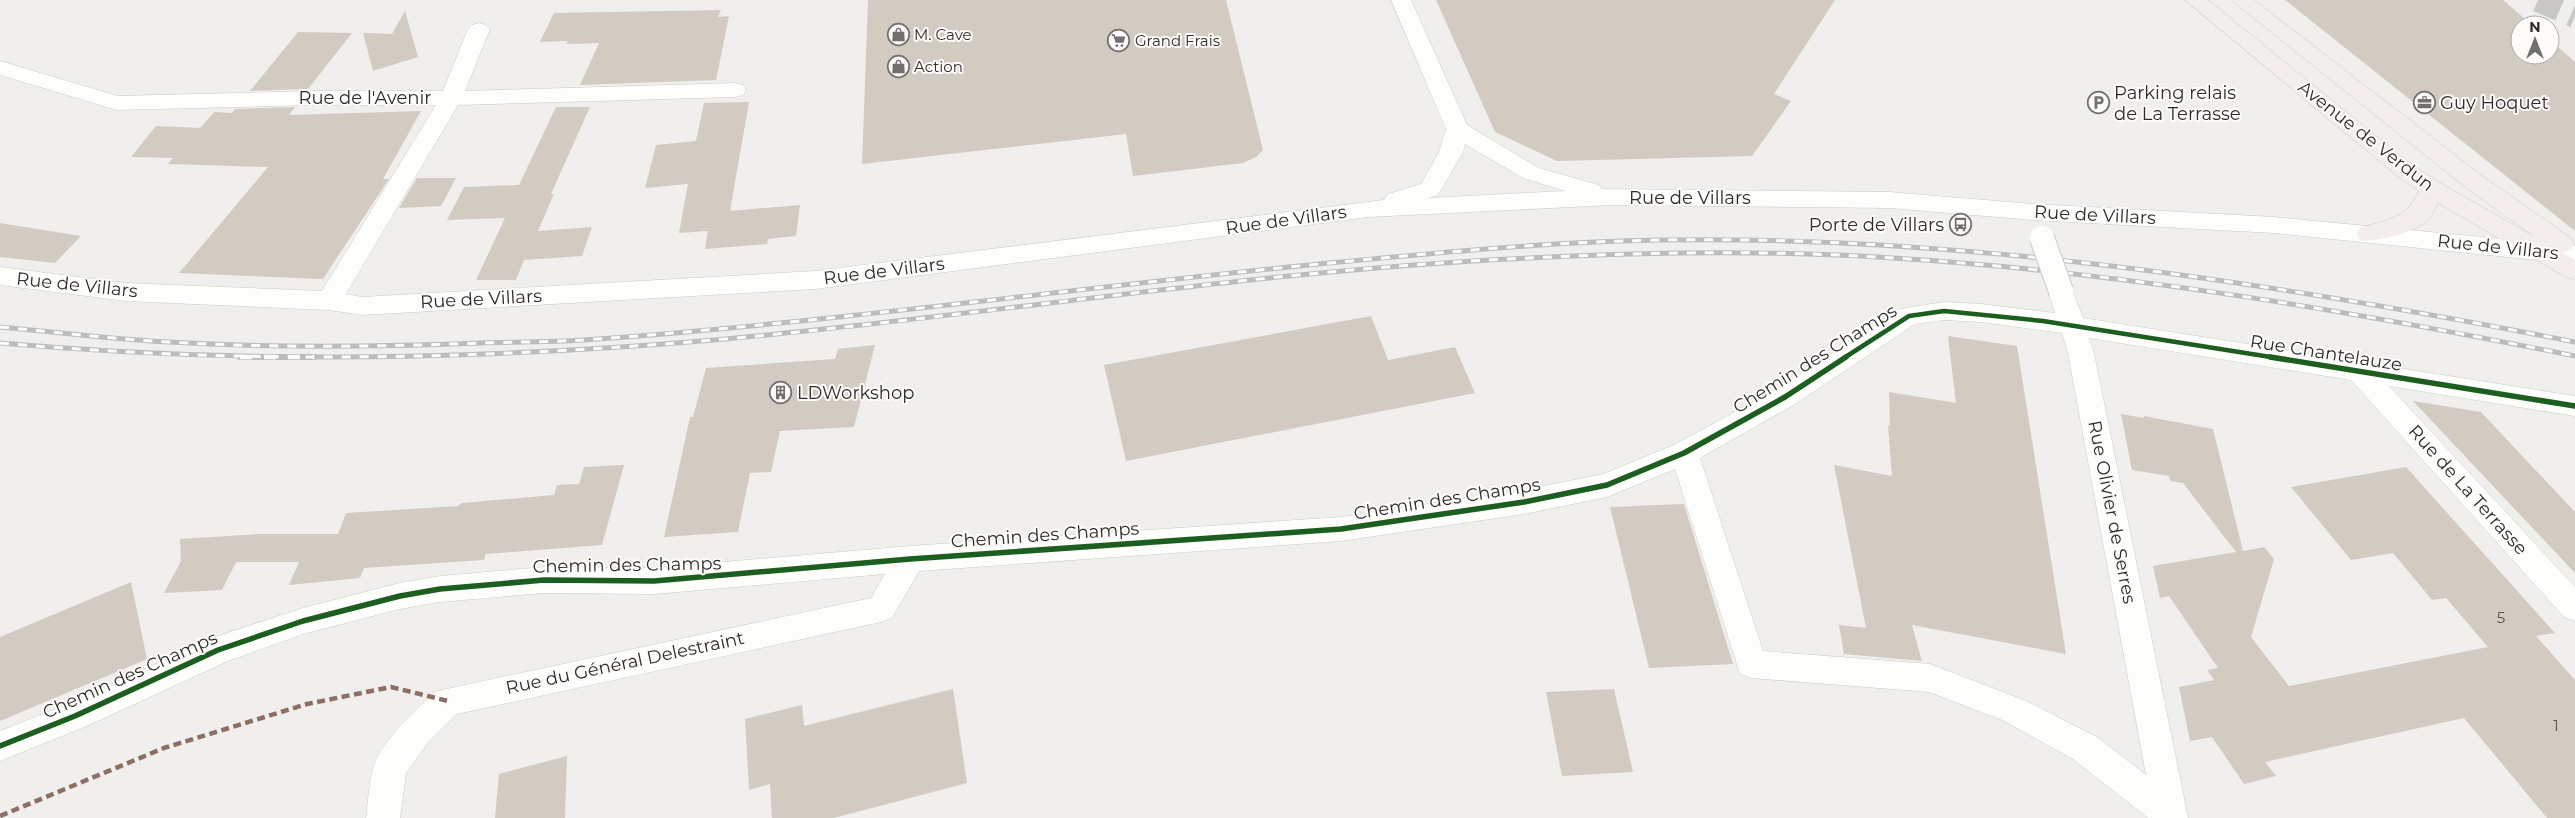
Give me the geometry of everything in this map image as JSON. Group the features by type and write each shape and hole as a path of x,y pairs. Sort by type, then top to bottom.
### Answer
{"main road":[{"name":"Avenue de Verdun","path":"2195,0 2403,169 2432,189 2575,270"},
{"name":"Avenue de Verdun","path":"2247,3 2473,181 2575,254"},
{"path":"2369,234 2412,220 2423,210 2432,189"}],"street":[{"path":"1401,0 1457,129 1532,174 1612,197"},
{"path":"329,301 451,98 479,29"},
{"name":"Rue de l'Avenir","path":"0,68 117,103 314,98 451,98 735,90"},
{"path":"1368,209 1430,189 1451,152 1457,129"},
{"path":"1469,204 1501,182 1503,158"},
{"name":"Rue de Villars","path":"0,276 126,292 329,301 362,306 815,280 1368,209 1612,197 1889,200 2033,212 2274,225 2575,254"},
{"name":"Rue Olivier de Serres","path":"2033,212 2073,326 2083,362 2171,816"},
{"name":"Chemin des Champs","path":"0,746 75,716 218,650 302,621 400,596 506,582 564,580 654,581 910,558 1341,529 1419,519 1524,502 1607,485 1684,453 1785,397 1909,316 1944,311 1981,312 2073,326"},
{"name":"Rue Chantelauze","path":"2073,326 2575,406"},
{"name":"Rue de La Terrasse","path":"2360,373 2575,608"},
{"path":"1684,453 1751,664 1930,678 2013,710 2085,748 2171,816"},
{"name":"Rue du Général Delestraint","path":"383,818 390,768 418,730 448,701 881,609 910,558"}],"building":[{"path":"868,0 1226,0 1263,150 1256,157 1243,163 1133,176 1126,134 862,164"},
{"path":"1436,0 1835,0 1774,94 1791,101 1752,156 1557,161 1495,132"},
{"path":"2285,0 2503,0 2520,15 2510,15 2510,65 2560,65 2560,49 2575,62 2575,231"},
{"path":"721,10 718,17 729,16 716,80 580,85 599,43 566,44 568,41 540,42 554,13"},
{"path":"405,11 418,57 373,71 363,33 392,34"},
{"path":"298,32 352,33 308,89 250,91"},
{"path":"749,102 730,211 800,205 796,236 768,239 767,244 705,249 708,231 679,233 688,184 645,188 656,145 696,141 704,103"},
{"path":"295,107 289,115 421,111 383,179 389,179 323,279 179,273 268,167 168,164 173,158 131,157 156,126 200,128 214,112 232,113 235,109"},
{"path":"556,107 590,107 551,194 554,194 538,231 592,227 582,256 524,260 516,280 476,280 505,218 447,220 464,187 519,185"},
{"path":"417,178 456,178 441,206 399,208"},
{"path":"0,223 81,236 55,263 0,257"},
{"path":"1371,316 1388,360 1455,347 1475,393 1126,461 1104,365"},
{"path":"1948,336 2017,346 2066,654 1912,625 1922,661 1844,654 1839,625 1866,628 1834,465 1892,476 1888,425 1890,426 1889,392 1956,403"},
{"path":"875,345 854,427 780,431 771,472 750,473 738,532 664,537 690,417 693,417 706,368 835,359 838,349"},
{"path":"2413,401 2481,412 2575,512 2575,573"},
{"path":"2121,414 2144,418 2144,416 2213,429 2243,551 2264,547 2274,559 2251,637 2289,686 2488,647 2446,598 2432,600 2393,553 2351,560 2291,487 2406,467 2555,633 2536,636 2575,680 2575,818 2547,818 2464,718 2265,762 2276,776 2244,784 2212,737 2190,741 2179,687 2214,680 2207,670 2218,668 2169,596 2160,598 2153,566 2236,552 2183,483 2170,481 2169,476 2132,470"},
{"path":"624,465 602,545 486,554 484,560 364,568 360,578 289,585 299,562 236,562 222,590 164,593 181,561 180,539 258,534 338,534 346,513 458,506 462,503 554,495 557,485 579,484 584,467"},
{"path":"1684,504 1733,664 1649,668 1610,507"},
{"path":"131,582 147,659 0,721 0,637"},
{"path":"953,689 967,783 834,818 772,818 770,784 749,790 745,719 802,705 804,726"},
{"path":"1614,689 1633,772 1562,776 1546,692"},
{"path":"567,756 565,818 495,818 499,774"}],"tunnel":[{"path":"2538,0 2575,16"}],"railway":[{"path":"0,327 147,341 285,346 571,341 766,324 1309,265 1484,249 1571,243 1659,240 1775,241 1890,246 2120,267 2348,300 2575,342"},
{"path":"268,357 447,355 625,347 816,330 1325,272 1529,258 1711,253 1848,255 1893,258 1979,264 2151,283 2321,309 2575,356"},
{"path":"0,343 89,350 268,357"},
{"path":"240,357 268,357"}],"marked path":[{"path":"0,816 164,748 307,704 391,687 448,701"}],"cycle path":[{"path":"0,746 75,716 218,650 303,621 400,596 440,589 544,580 654,581 910,559 1341,529 1524,502 1607,485 1684,453 1785,397 1909,316 1944,311 1981,313 2043,321 2575,406"}],"place":[{"name":"M. Cave","path":"898,34"},
{"name":"Grand Frais","path":"1119,40"},
{"name":"Action","path":"898,66"},
{"name":"Parking relais de La Terrasse","path":"2098,103"},
{"name":"Guy Hoquet","path":"2424,103"},
{"name":"Porte de Villars","path":"1960,225"},
{"name":"LDWorkshop","path":"781,393"}]}
